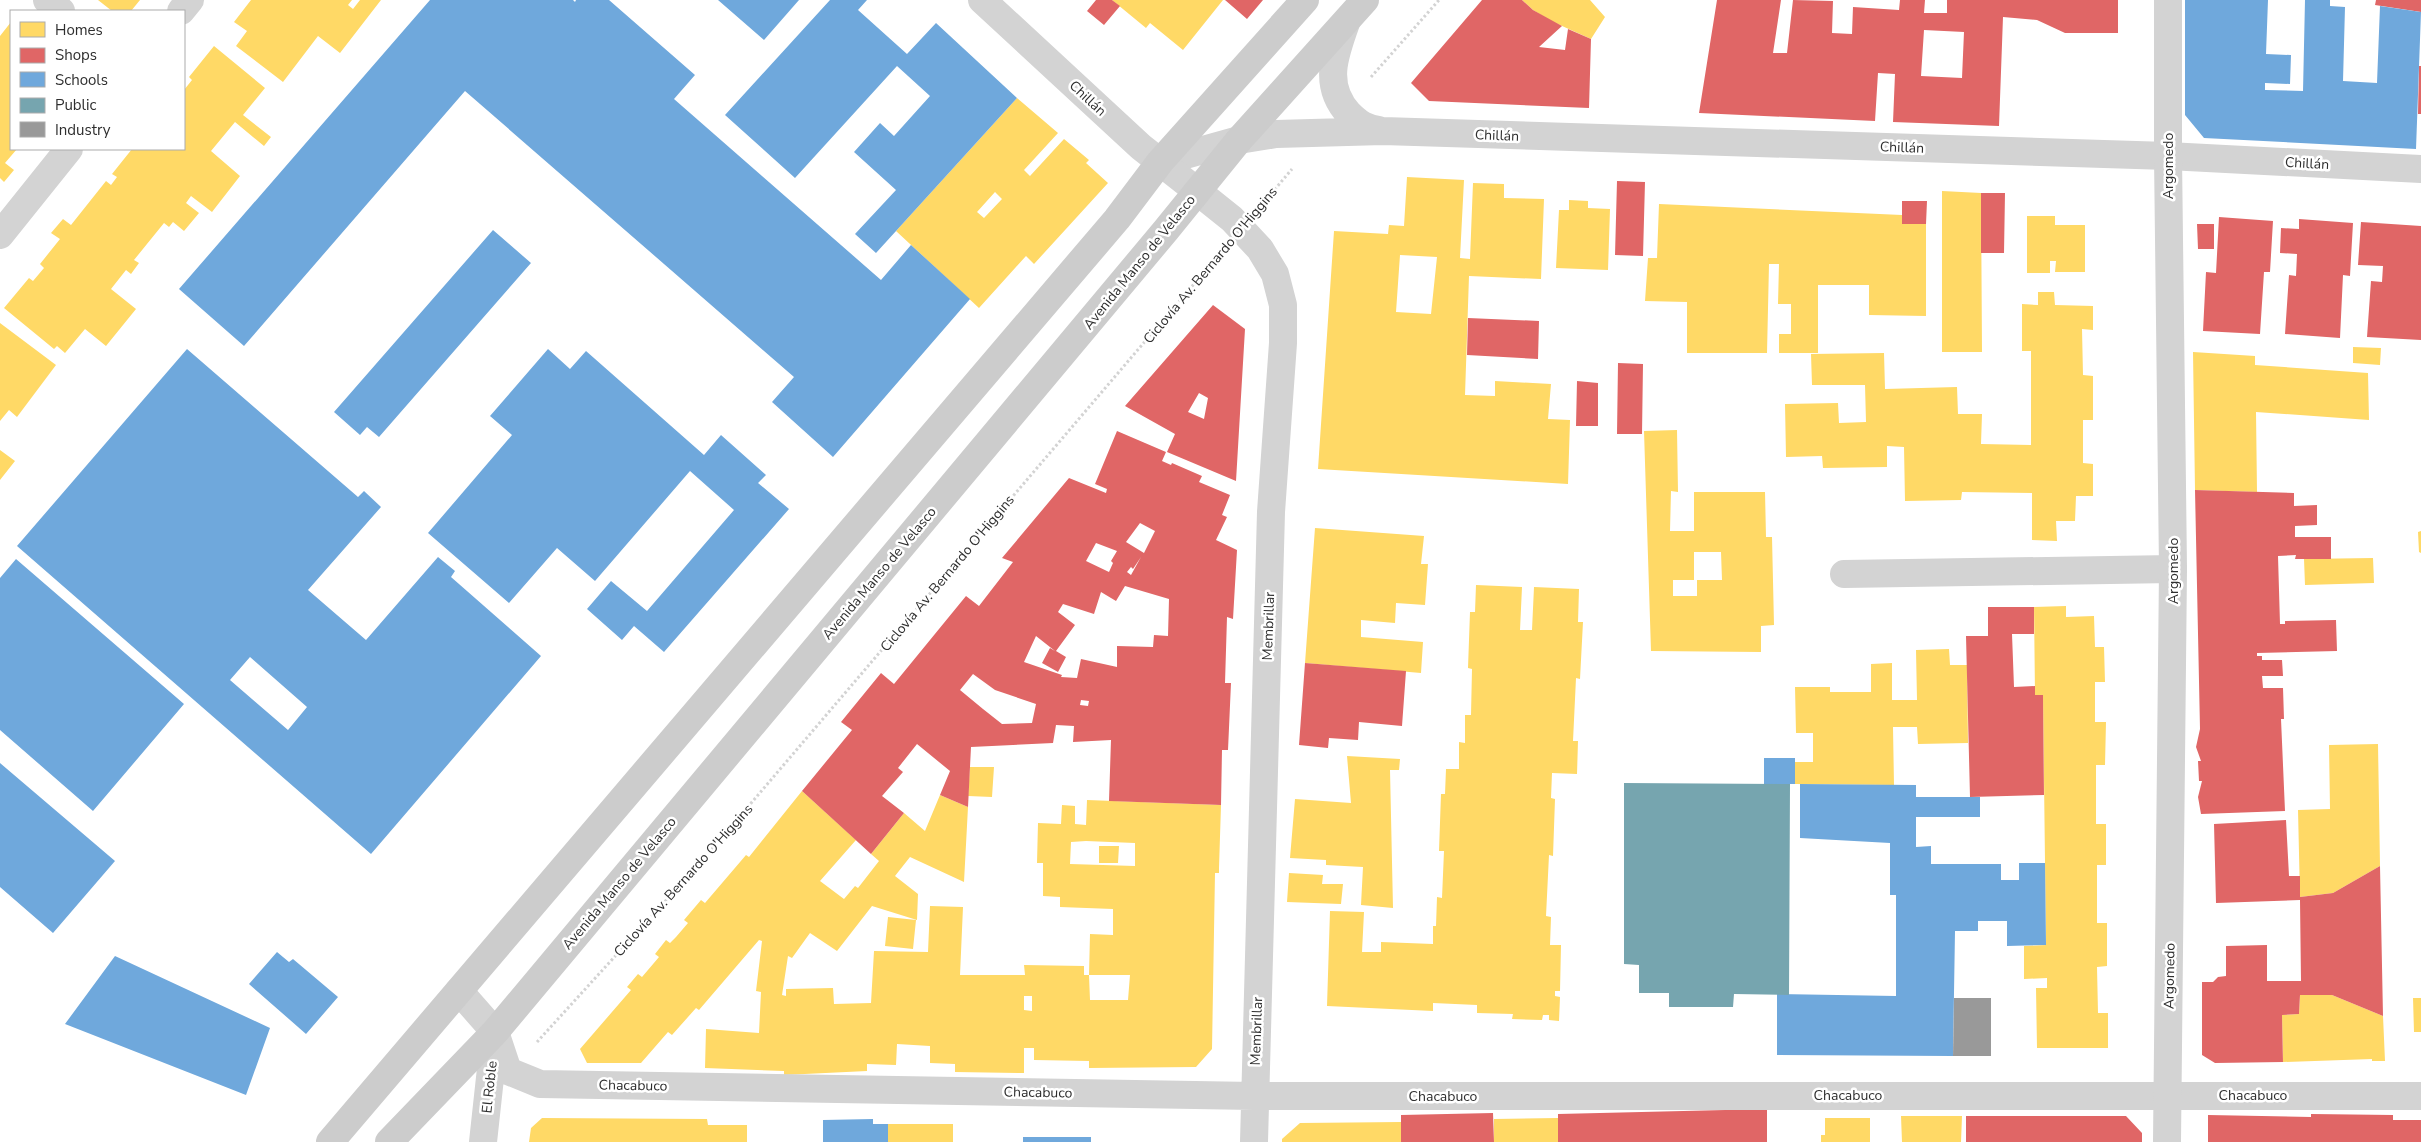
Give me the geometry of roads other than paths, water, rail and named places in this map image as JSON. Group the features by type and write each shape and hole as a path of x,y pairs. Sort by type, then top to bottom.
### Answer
{"main road":[{"path":"330,1142 1118,220 1160,162 1305,0"},
{"name":"Avenida Manso de Velasco","path":"389,1142 495,1032 1239,140 1365,0"}],"street":[{"path":"47,0 59,10"},
{"path":"182,10 190,0"},
{"name":"Chillán","path":"982,0 1160,162 1239,140 1276,134 1383,131 2168,156 2421,169"},
{"name":"Argomedo","path":"2167,1142 2173,569 2168,0"},
{"name":"Chillán","path":"1346,23 1337,47 1333,81 1336,97 1344,109 1365,128 1383,131"},
{"path":"0,235 68,150"},
{"name":"Membrillar","path":"1160,162 1241,229 1260,249 1275,274 1282,304 1283,333 1270,522 1254,1142"},
{"path":"1844,574 2173,569"},
{"path":"458,991 495,1032"},
{"name":"Chacabuco","path":"495,1032 508,1070 540,1084 1254,1096 2421,1096"},
{"name":"El Roble","path":"482,1142 495,1032"}]}
